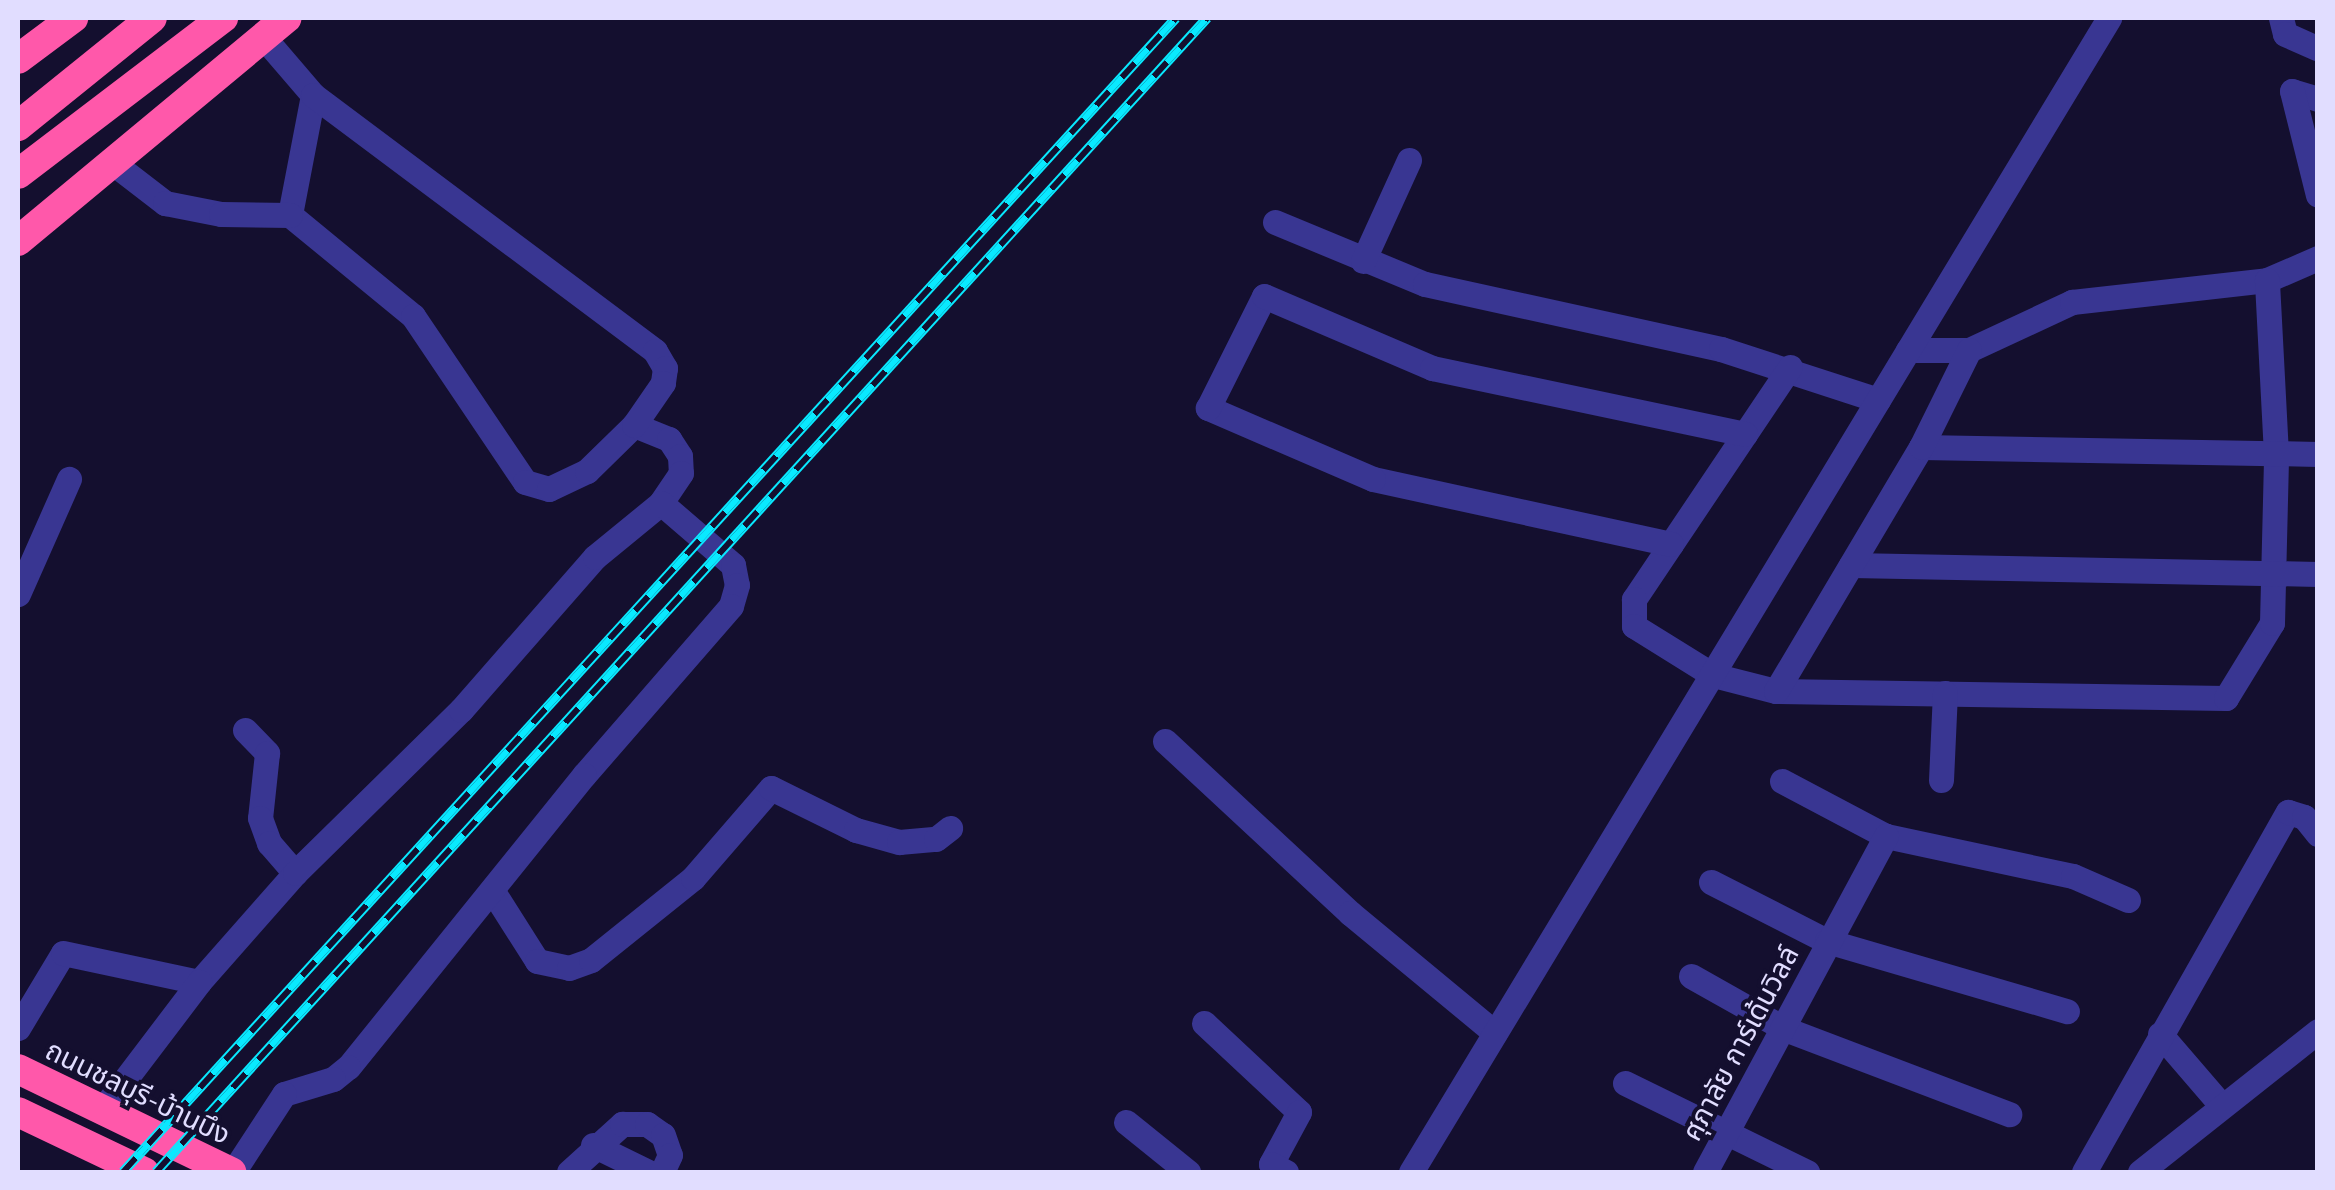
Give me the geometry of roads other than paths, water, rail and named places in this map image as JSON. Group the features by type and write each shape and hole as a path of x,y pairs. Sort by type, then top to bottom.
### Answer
{"highway":[{"path":"18,59 73,18"},
{"path":"18,126 152,18"},
{"path":"20,171 223,18"},
{"path":"18,241 276,28"},
{"name":"ถนนชลบุรี-บ้านบึง","path":"18,1069 232,1172"},
{"path":"18,1112 144,1172"}],"street":[{"path":"1411,1172 2109,18"},
{"path":"2280,18 2285,34 2318,49"},
{"path":"113,163 165,202 221,214 290,215 414,316 525,482 549,489 587,472 634,426 663,383 665,368 655,351 313,95 276,28"},
{"path":"2318,99 2292,91 2318,195"},
{"path":"290,215 313,95"},
{"path":"1362,260 1408,160"},
{"path":"1275,222 1425,284 1790,367 1878,400"},
{"path":"1908,350 1968,350 2072,302 2267,280 2318,258"},
{"path":"1790,367 1634,598 1634,626 1713,675 1776,690 2226,698 2272,623 2276,454 2267,280"},
{"path":"1671,544 1373,479 1208,408 1264,296 1432,368 1744,434"},
{"path":"1776,690 1920,447 1968,350"},
{"path":"102,1110 199,982 294,873 461,710 595,558 661,503 681,473 680,456 669,439 634,426"},
{"path":"1920,447 2318,454"},
{"path":"18,594 69,478"},
{"path":"232,1172 284,1094 333,1079 348,1067 731,606 733,565 661,503"},
{"path":"1851,565 2318,574"},
{"path":"1941,780 1945,693"},
{"path":"245,730 267,753 260,818 269,844 294,873"},
{"path":"1165,741 1350,913 1496,1033"},
{"path":"1782,781 1886,836 2041,867 2128,900"},
{"path":"492,890 537,961 570,968 591,960 693,878 771,788 856,830 899,842 936,839 950,828"},
{"path":"2084,1172 2288,812 2304,817 2318,834"},
{"name":"ศุภาลัย การ์เด้นวิลล์","path":"1705,1172 1886,836"},
{"path":"1711,882 1827,941 2067,1012"},
{"path":"18,1028 63,953 199,982"},
{"path":"1691,976 1785,1028 2009,1114"},
{"path":"1204,1023 1299,1112 1274,1170"},
{"path":"2140,1172 2318,1031"},
{"path":"2160,1034 2222,1106"},
{"path":"1626,1083 1724,1137 1807,1172"},
{"path":"1126,1122 1188,1172"},
{"path":"568,1172 593,1145 622,1124 647,1124 663,1135 670,1155 662,1172"},
{"path":"593,1145 648,1172"}],"railway":[{"path":"123,1172 1176,18"},
{"path":"156,1172 1207,18"}]}
